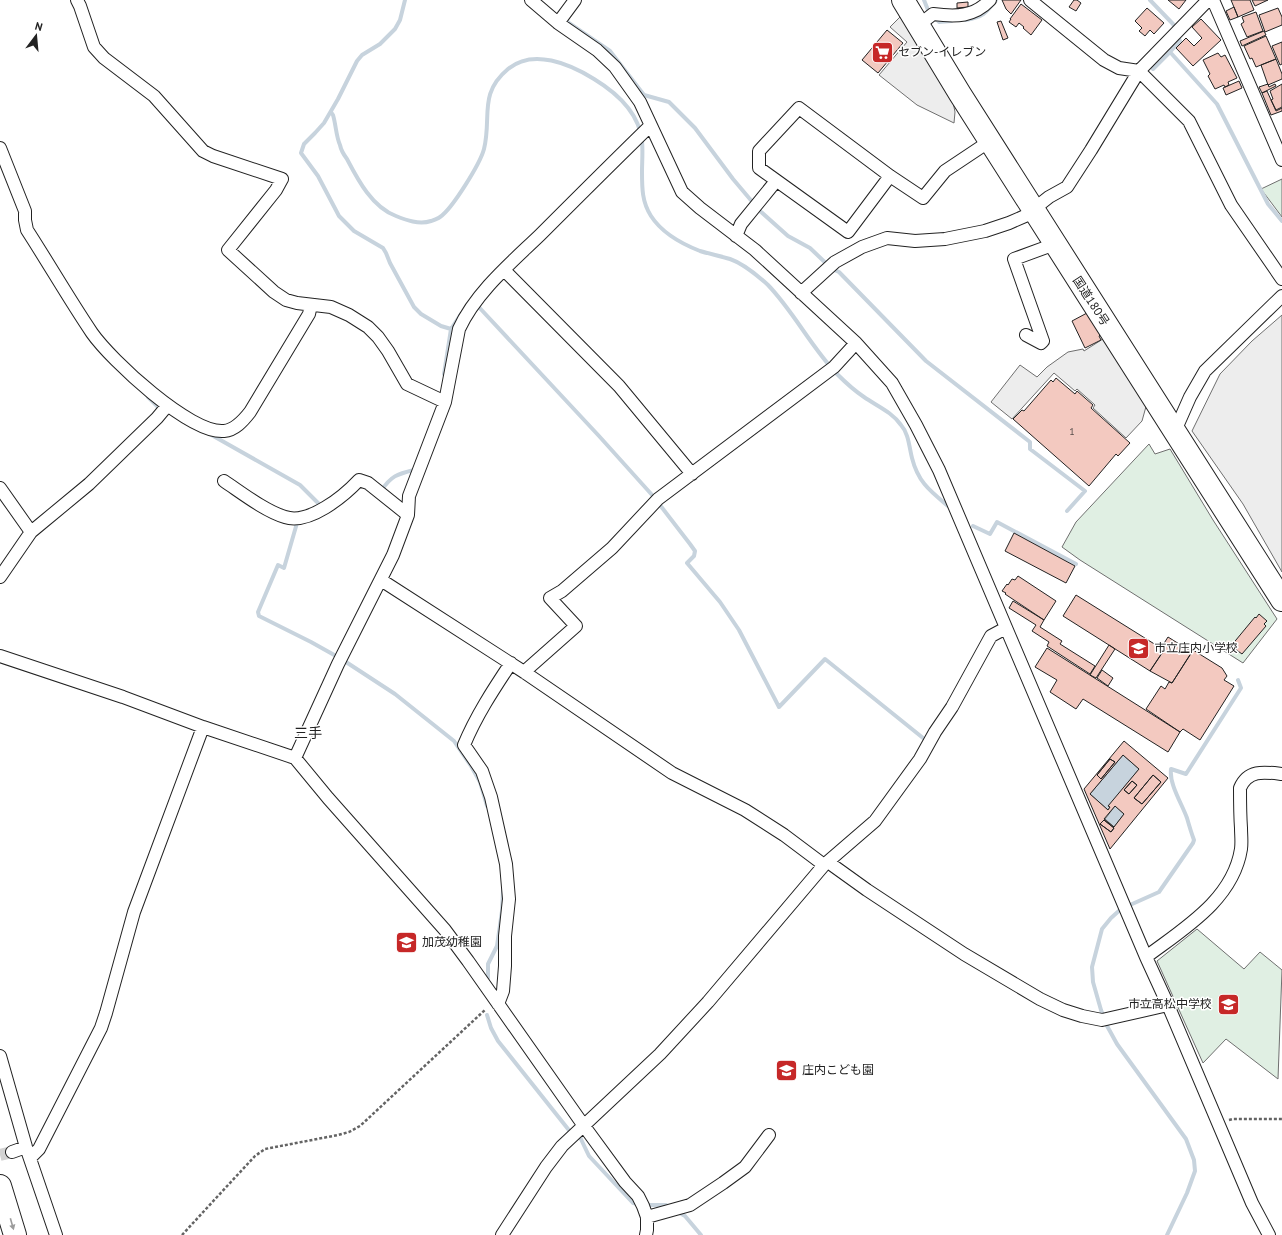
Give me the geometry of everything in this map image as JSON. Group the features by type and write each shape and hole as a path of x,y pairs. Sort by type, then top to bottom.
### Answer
{"highway":[{"name":"国道180号","path":"903,0 927,19 960,94 1282,600"},
{"path":"0,1186 15,1235"}],"street":[{"path":"77,0 94,47 104,58 154,96 203,151 213,156 282,179 276,190 228,250 274,292 286,300 297,303 331,307 349,315 368,327 378,337 388,351 407,384 442,400"},
{"path":"531,0 560,19 615,67 640,102 644,132 682,192 700,208 755,250 856,343 892,383 940,470 1146,957 1168,1005 1252,1203 1269,1235"},
{"path":"560,19 575,0"},
{"path":"927,19 970,14 982,8 990,0"},
{"path":"1030,0 1104,60 1120,68 1138,71 1189,121 1231,205 1282,279"},
{"path":"801,293 835,262 862,247 887,238 915,240 945,239 985,231 1025,216 1049,197 1067,187 1138,71 1208,0"},
{"path":"1213,0 1282,160"},
{"path":"890,176 848,232 759,168 759,151 799,108 890,176 923,198 945,171 990,141"},
{"path":"295,758 338,664 393,555 408,515 409,496 442,400 463,320 475,303 504,270 644,132"},
{"path":"0,148 25,211 27,230 93,334 165,409 209,429 223,431 236,427 246,418 257,400 309,314 311,304"},
{"path":"736,236 741,224 776,181"},
{"path":"1026,335 1041,343 1043,341 1014,259 1055,244"},
{"path":"504,270 619,386 692,474"},
{"path":"1175,431 1190,396 1205,371 1282,296"},
{"path":"524,672 576,626 550,598 562,591 612,548 657,501 832,368 856,343"},
{"path":"0,578 31,532 90,484 165,409"},
{"path":"224,481 269,510 286,518 302,518 323,509 342,497 359,480 368,483 408,515"},
{"path":"0,488 31,532"},
{"path":"381,580 511,663 672,774 745,810 964,954 1040,999 1076,1015 1104,1019 1168,1005"},
{"path":"502,1235 546,1167 562,1146 660,1054 708,1002 829,864 875,821 929,744 952,707 991,636 1006,628"},
{"path":"0,656 123,697 202,727 295,758 328,798 445,930 468,961 644,1209 647,1230 646,1235"},
{"path":"497,1002 503,991 506,966 505,936 509,899 506,864 491,797 482,771 464,745 476,719 511,663"},
{"path":"12,1152 28,1152 39,1149 101,1028 134,912 202,727"},
{"path":"1146,957 1192,923 1220,896 1231,878 1239,858 1241,848 1240,788 1243,780 1250,775 1261,772 1282,774"},
{"path":"0,1056 28,1152 56,1235"},
{"path":"644,1209 674,1209 690,1205 745,1167 769,1135"}],"path":[{"path":"182,1235 216,1197 256,1156 265,1149 338,1135 349,1132 360,1126 497,1002"},
{"path":"1218,1123 1233,1119 1282,1119"}],"green space":[{"path":"1282,179 1282,217 1261,189"},
{"path":"1149,444 1155,454 1170,449 1213,520 1277,619 1243,663 1080,560 1062,547 1076,522"},
{"name":"市立高松中学校","path":"1197,929 1244,969 1260,952 1282,970 1278,1079 1226,1039 1203,1063 1157,961"}],"shaded area":[{"path":"901,16 951,92 955,112 954,123 917,105 879,75 907,42 890,27"},
{"path":"1282,315 1282,572 1243,504 1192,431 1220,374 1252,341"},
{"path":"1106,337 1147,403 1142,421 1126,438 1093,408 1095,405 1077,389 1075,391 1054,373 1012,419 991,402 1020,365 1037,377 1047,367 1068,352 1083,349 1084,351"},
{"path":"1123,755 1139,769 1109,806 1110,807 1108,810 1090,794"},
{"path":"1115,806 1124,814 1114,827 1105,819"}],"building":[{"path":"1002,0 1021,0 1011,14 1006,9"},
{"path":"1074,0 1081,3 1076,11 1069,7"},
{"path":"1168,0 1186,0 1179,9"},
{"path":"1231,0 1250,0 1254,10 1238,17"},
{"path":"1252,0 1268,0 1255,6"},
{"path":"968,2 968,7 957,8 957,3"},
{"path":"1021,4 1042,20 1031,35 1019,23 1016,27 1009,22"},
{"path":"1234,7 1238,17 1230,20 1226,11"},
{"path":"1147,8 1164,23 1154,34 1150,30 1145,36 1139,31 1142,28 1135,21"},
{"path":"1278,8 1282,17 1282,25 1265,32 1259,15"},
{"path":"1256,12 1263,31 1247,37 1241,24 1244,22 1242,17"},
{"path":"1201,19 1221,40 1193,66 1176,48 1186,38 1194,46 1202,38 1192,27"},
{"path":"1001,21 1008,38 1003,40 997,22"},
{"name":"セブン-イレブン","path":"887,30 903,43 878,73 862,60"},
{"path":"1264,31 1266,35 1242,46 1240,41"},
{"path":"1266,36 1276,59 1256,67 1252,58 1250,59 1244,46"},
{"path":"1282,42 1282,64 1280,65 1272,46"},
{"path":"1218,53 1221,57 1225,55 1237,78 1228,82 1229,85 1225,87 1224,85 1215,89 1208,76 1210,74 1203,60"},
{"path":"1276,59 1282,74 1282,79 1268,85 1261,65"},
{"path":"1239,81 1242,88 1226,95 1223,88"},
{"path":"1268,84 1269,87 1275,84 1276,86 1262,93 1259,87"},
{"path":"1282,84 1282,107 1276,110 1271,100 1273,99 1270,91"},
{"path":"1267,91 1276,111 1282,108 1282,111 1271,115 1262,93"},
{"path":"1087,313 1090,319 1092,317 1101,334 1099,336 1101,340 1085,348 1072,321"},
{"path":"1056,378 1075,394 1077,391 1093,405 1091,408 1130,443 1118,456 1116,454 1089,486 1013,419 1022,410 1024,411 1051,380 1053,382"},
{"path":"1014,533 1075,566 1066,583 1005,551"},
{"path":"1018,576 1056,601 1044,620 1002,591 1012,579 1015,580"},
{"path":"1076,595 1164,650 1150,671 1063,616"},
{"path":"1013,601 1044,620 1040,627 1062,641 1060,644 1095,666 1090,674 1047,646 1049,642 1032,631 1036,625 1009,608"},
{"path":"1259,614 1267,621 1264,624 1266,626 1242,654 1231,646"},
{"path":"1168,637 1192,652 1172,683 1150,671 1164,650 1161,648"},
{"path":"1109,645 1115,649 1096,678 1090,675"},
{"path":"1047,648 1180,732 1168,752 1083,699 1076,709 1050,692 1057,680 1035,667"},
{"path":"1193,650 1222,668 1227,676 1224,680 1234,686 1200,740 1183,729 1180,732 1146,709 1161,686 1165,689 1169,682 1172,683"},
{"path":"1102,670 1113,678 1108,686 1097,678"},
{"path":"1124,741 1168,778 1110,849 1084,789","holes":["1123,755 1139,769 1108,806 1110,807 1108,810 1090,794","1110,759 1115,762 1101,779 1097,775","1153,775 1161,782 1142,804 1134,798","1132,781 1137,785 1129,794 1124,790","1115,806 1124,814 1114,827 1104,819","1104,820 1114,828 1111,832 1100,824"]},
{"path":"1110,759 1115,762 1101,779 1097,775"},
{"path":"1153,775 1161,782 1142,804 1134,798"},
{"path":"1132,781 1137,785 1129,794 1124,790"},
{"path":"1104,820 1114,828 1111,832 1100,824"}],"waterway":[{"path":"405,0 400,20 395,29 380,44 362,55 357,61 324,123 304,144 301,153 318,176 339,216 354,231 383,248 414,307 421,314 441,326 451,329 461,314"},
{"path":"924,0 928,10 939,22 951,21"},
{"path":"966,20 984,14 996,0"},
{"path":"1150,0 1173,24 1180,41 1170,52 1217,104 1268,204 1282,221"},
{"path":"563,19 610,51 644,95 669,102 695,128 733,179 760,211 788,236 810,248 832,269 839,272 926,361 1030,442 1030,449 1085,491 1067,511"},
{"path":"1153,69 1170,52"},
{"path":"331,112 342,151 361,184 373,200 387,212 396,216 413,222 426,222 433,221 445,212 465,186 477,165 484,149 489,97 499,78 508,69 518,63 529,60 551,60 574,68 603,84 626,104 632,112 640,131 642,141 643,195 651,216 661,228 679,241 700,251 735,261 750,270 768,285 786,306 837,374 857,392 897,420 906,432 912,458 921,480 930,491 948,506"},
{"path":"476,304 653,496 690,544 695,551 694,556 687,563 720,602 739,630 779,707 825,659 928,742"},
{"path":"444,374 451,329"},
{"path":"148,397 159,408 163,409"},
{"path":"208,433 300,485 322,507"},
{"path":"381,491 395,476 414,470 415,468"},
{"path":"301,521 297,523 284,568 278,565 258,612 259,616 336,656"},
{"path":"973,526 990,534 997,522 1076,564"},
{"path":"346,662 395,694 454,741 480,782 487,806"},
{"path":"1167,1235 1187,1193 1195,1171 1194,1160 1186,1139 1117,1044 1106,1024 1093,982 1092,967 1102,929 1121,909 1159,892 1193,843 1194,840 1187,818 1172,781 1171,769 1186,774 1241,688 1238,680"},
{"path":"488,978 488,964 497,946 503,891"},
{"path":"487,1015 491,1028 498,1041 572,1134"},
{"path":"579,1135 589,1156 633,1203 639,1204"},
{"path":"646,1205 666,1205 670,1207"},
{"path":"678,1212 685,1216 701,1235"}],"tunnel":[{"path":"0,1155 12,1152"}],"place":[{"name":"セブン-イレブン","path":"883,52"},
{"name":"市立庄内小学校","path":"1139,648"},
{"name":"加茂幼稚園","path":"406,942"},
{"name":"市立高松中学校","path":"1228,1004"},
{"name":"庄内こども園","path":"787,1070"}],"district":[{"name":"三手","path":"308,733"}]}
